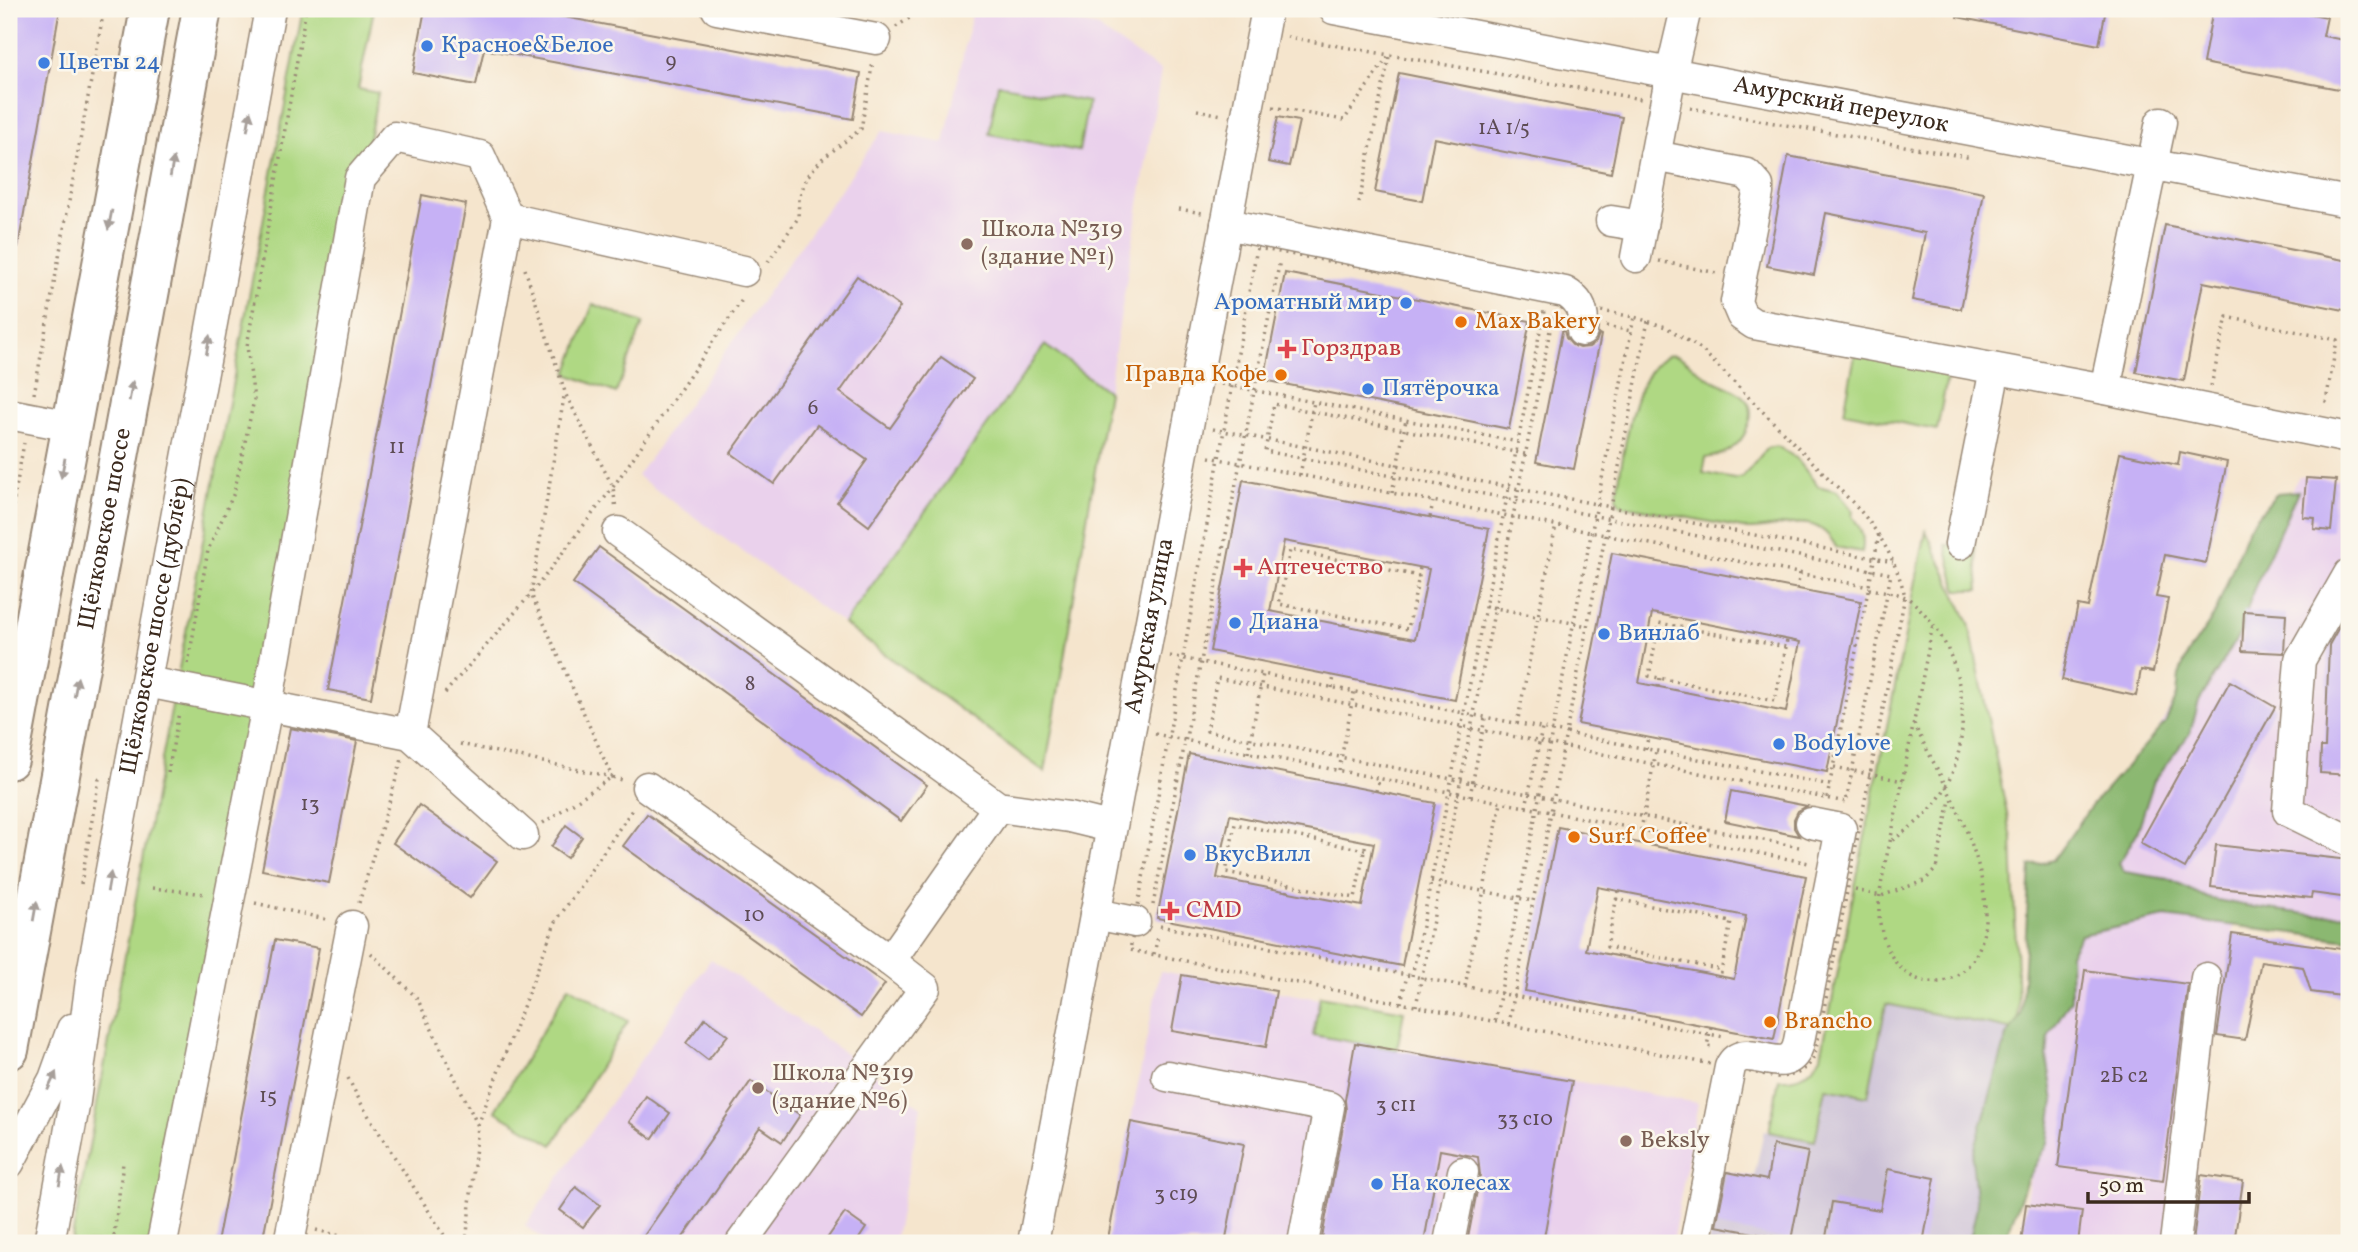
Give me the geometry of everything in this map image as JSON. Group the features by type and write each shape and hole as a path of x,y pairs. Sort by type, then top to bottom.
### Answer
{"main road":[{"path":"9,760 150,9"},
{"name":"Щёлковское шоссе","path":"9,1050 202,9"}],"street":[{"name":"Щёлковское шоссе (дублёр)","path":"49,1243 75,1101 92,973 270,9"},
{"path":"717,9 876,39"},
{"name":"Амурская улица","path":"1033,1243 1096,914 1215,219 1267,9"},
{"name":"Амурский переулок","path":"1334,9 2349,202"},
{"path":"1636,257 1686,9"},
{"path":"2105,389 2161,122"},
{"path":"162,1243 267,706 360,178 395,137 480,156 508,218 410,734"},
{"path":"1655,156 1747,174 1758,186 1736,302 1738,310 1747,321 2105,389 2192,415 2335,435"},
{"path":"508,218 752,277"},
{"path":"1215,219 1283,244 1548,288 1570,294 1573,314"},
{"path":"1611,221 1642,226"},
{"path":"1960,544 1977,501 1995,369"},
{"path":"9,414 71,426"},
{"path":"618,532 998,807 1069,817 1110,827"},
{"path":"2349,574 2300,660 2288,811 2349,841"},
{"path":"146,682 410,734 523,835"},
{"path":"647,787 925,988 741,1243"},
{"path":"890,961 998,807"},
{"path":"1695,1243 1731,1053 1781,1062 1796,1052 1837,874 1841,829 1811,823"},
{"path":"1096,914 1148,924"},
{"path":"291,1234 352,926"},
{"path":"9,1163 54,1079 92,973"},
{"path":"2175,1243 2206,978"},
{"path":"1167,1076 1329,1107 1303,1243"},
{"path":"1449,1243 1463,1172"}],"path":[{"path":"55,273 104,9"},
{"path":"168,773 208,550 234,493 254,400 247,346 306,9"},
{"path":"444,694 531,594 613,487 752,277 798,218 799,198 807,177 822,159 862,129 876,39 923,9"},
{"path":"1285,36 1978,160"},
{"path":"1272,106 1344,121 1389,55"},
{"path":"1359,203 1389,55"},
{"path":"1197,110 1223,115 1220,127"},
{"path":"1179,209 1215,219"},
{"path":"1283,244 1148,924 1130,950 1509,1024 1731,1053"},
{"path":"1148,924 1514,996 1731,1053 1777,1077 1798,1074 1810,1065 1815,1055 1837,874 1870,774 1905,596 1894,563 1880,534 1857,507 1702,350 1682,335 1634,317 1573,314 1283,244 1257,248 1169,737 1148,924 1154,954"},
{"path":"1636,257 1712,272"},
{"path":"524,268 566,395 613,487 618,532"},
{"path":"1401,1003 1431,881 1543,313"},
{"path":"1416,1006 1525,454 1573,314"},
{"path":"1495,1021 1634,317"},
{"path":"2192,415 2227,317 2337,340 2335,435"},
{"path":"1509,1024 1648,321"},
{"path":"1219,383 1518,442"},
{"path":"564,397 531,594 612,777"},
{"path":"1300,475 1314,402"},
{"path":"1525,454 1274,404 1265,451 1891,574 1846,802 1217,678 1207,731 1643,816 1837,874 1881,896 1924,881 1933,874 1950,797"},
{"path":"1392,493 1406,420"},
{"path":"1210,429 1894,563"},
{"path":"1205,457 1800,573 1905,596 1933,624 1945,643 1955,668 1961,695 1962,726 1959,747 1945,788 1924,816 1891,841"},
{"path":"1430,517 1433,501"},
{"path":"1517,724 1556,526"},
{"path":"1828,798 1880,534"},
{"path":"1419,576 1290,550 1279,604 1408,629 1419,576 1420,567"},
{"path":"1797,589 1800,573"},
{"path":"1485,606 1588,626"},
{"path":"1344,625 1346,617"},
{"path":"1786,648 1659,623 1649,676 1775,701 1786,648 1787,639"},
{"path":"1914,724 1950,797 1978,863 1985,895 1986,920 1981,944 1966,968 1949,980 1930,983 1912,979 1895,961 1885,944 1879,920 1891,841 1933,624"},
{"path":"1168,655 1830,785"},
{"path":"1248,753 1263,674"},
{"path":"1332,688 1334,676"},
{"path":"1658,687 1660,678"},
{"path":"1339,771 1354,692"},
{"path":"1470,796 1485,718"},
{"path":"1526,807 1542,729"},
{"path":"352,926 410,734 612,777 647,787 555,923 478,1126 466,1243"},
{"path":"1153,734 1641,830 1837,874"},
{"path":"1646,749 1648,737"},
{"path":"1641,830 1656,751"},
{"path":"1834,767 1903,780"},
{"path":"523,835 612,777"},
{"path":"1376,791 1378,778"},
{"path":"80,879 99,779"},
{"path":"1465,986 1501,802"},
{"path":"1365,850 1236,824 1226,872 1355,898 1365,850 1366,842"},
{"path":"1628,841 1630,828"},
{"path":"1431,881 1533,901"},
{"path":"1287,892 1288,884"},
{"path":"152,888 231,897 352,926 367,948 417,998 478,1126"},
{"path":"1618,891 1607,947 1722,970"},
{"path":"1616,899 1731,922 1720,977"},
{"path":"1275,949 1276,942"},
{"path":"329,1041 363,1107 449,1243"},
{"path":"113,1243 123,1163"},
{"path":"291,1234 369,1243"}],"shaded area":[{"name":"Школа №319 (здание №1)","path":"973,9 1010,9 1095,26 1161,71 1108,392 1045,345 844,624 637,476 882,131 944,143"},
{"path":"2299,476 2349,479 2349,924 2236,911 2214,1036 2186,1243 2021,1243 2069,890"},
{"name":"Школа №319 (здание №6)","path":"711,959 921,1107 894,1243 548,1243 525,1226"},
{"path":"1160,971 1320,999 1314,1035 1698,1103 1672,1243 1107,1243"},
{"path":"1886,1004 2019,1031 1992,1243 1708,1243 1722,1171 1754,1177 1764,1131 1815,1141 1826,1088 1868,1096"}],"green space":[{"path":"303,9 374,9 358,89 378,93 153,1243 71,1243"},
{"path":"998,84 1088,102 1079,151 989,134"},
{"path":"593,304 643,323 616,393 567,374"},
{"path":"1045,345 1108,392 1045,772 844,624"},
{"path":"1669,355 1684,359 1711,379 1738,393 1750,407 1748,428 1740,440 1725,453 1706,458 1703,473 1734,479 1743,477 1767,448 1777,446 1796,458 1818,486 1837,491 1853,511 1852,516 1863,537 1862,552 1836,547 1828,535 1818,527 1808,524 1748,529 1621,505 1616,498 1637,397 1656,364"},
{"path":"1855,355 1948,373 1937,430 1844,412"},
{"path":"2298,491 2253,591 2240,633 2199,702 2190,733 2154,781 2137,833 2119,863 2125,872 2168,879 2207,898 2314,915 2349,914 2349,940 2165,917 2081,935 2070,954 2071,999 2049,1035 2047,1057 2054,1101 2048,1143 2027,1180 2004,1243 1969,1243 1977,1207 1972,1158 2007,1036 2021,1014 2030,866 2053,860 2092,805 2165,723 2177,696 2179,675 2188,654 2215,614 2248,528 2277,493"},
{"path":"1926,531 1969,623 2012,839 2019,1031 1886,1004 1868,1096 1826,1088 1815,1141 1769,1132 1779,1079 1804,1074 1821,1056"},
{"path":"1975,544 1979,590 1957,590 1946,545"},
{"path":"569,986 628,1021 553,1145 495,1111"},
{"path":"1320,996 1404,1011 1397,1050 1313,1035"}],"building":[{"path":"9,9 60,9 18,247 9,247"},
{"path":"425,9 522,9 861,73 853,119 484,49 476,85 413,73"},
{"path":"1958,9 2106,9 2099,45 1957,17"},
{"path":"2213,9 2286,9 2327,17 2323,36 2349,41 2349,91 2203,63"},
{"path":"1399,73 1622,117 1611,173 1434,138 1422,201 1375,192"},
{"path":"1278,117 1299,121 1289,166 1268,162"},
{"path":"1788,156 1984,193 1961,309 1912,300 1925,233 1826,213 1814,275 1767,266"},
{"path":"422,195 466,204 371,698 328,690"},
{"path":"2165,225 2349,261 2349,311 2203,282 2184,381 2136,372"},
{"path":"1285,273 1530,321 1509,429 1264,380"},
{"path":"857,276 900,307 840,392 890,428 941,357 973,379 869,526 837,502 867,460 817,425 774,484 731,453"},
{"path":"1563,327 1566,338 1579,348 1589,347 1596,342 1599,334 1601,335 1574,469 1536,462"},
{"path":"2180,452 2227,462 2206,563 2165,555 2156,597 2168,599 2153,672 2141,670 2136,696 2062,680 2078,605 2088,607 2120,453 2178,465"},
{"path":"2306,478 2336,480 2331,531 2314,529 2315,518 2303,517"},
{"path":"1243,480 1489,529 1455,700 1210,651","holes":["1284,541 1429,569 1415,639 1270,611"]},
{"path":"599,547 927,785 901,821 573,583"},
{"path":"1612,553 1861,601 1827,772 1578,724","holes":["1652,613 1800,642 1786,712 1639,683"]},
{"path":"2244,611 2286,614 2284,653 2242,651"},
{"path":"2344,618 2349,618 2349,775 2320,773 2321,747 2325,747 2329,645"},
{"path":"2230,681 2275,707 2185,868 2140,843"},
{"path":"290,728 357,741 329,883 262,870"},
{"path":"1189,754 1435,803 1402,966 1157,918","holes":["1230,815 1374,843 1362,906 1217,878"]},
{"path":"1731,791 1807,806 1798,811 1794,819 1794,828 1799,836 1725,821"},
{"path":"419,805 497,861 470,898 393,843"},
{"path":"647,814 885,984 861,1017 623,846"},
{"path":"566,825 582,837 567,858 551,847"},
{"path":"1558,827 1806,876 1774,1039 1525,991","holes":["1598,887 1746,916 1734,979 1586,950"]},
{"path":"2216,845 2349,860 2349,898 2312,893 2311,898 2211,887"},
{"path":"2232,934 2349,950 2349,997 2311,992 2303,967 2261,961 2245,1040 2217,1036"},
{"path":"275,940 319,948 262,1243 217,1243"},
{"path":"2085,970 2188,984 2163,1181 2058,1167"},
{"path":"1182,975 1276,991 1266,1047 1172,1031"},
{"path":"705,1018 728,1035 708,1060 686,1043"},
{"path":"1355,1043 1572,1081 1543,1243 1467,1243 1480,1175 1478,1157 1440,1150 1424,1243 1321,1243 1346,1110 1345,1100"},
{"path":"751,1081 800,1115 782,1142 760,1127 679,1243 639,1243"},
{"path":"646,1096 670,1113 652,1139 629,1122"},
{"path":"1131,1122 1244,1144 1225,1243 1107,1243"},
{"path":"1773,1145 1808,1152 1791,1240 1716,1226 1727,1172 1767,1180"},
{"path":"1888,1169 1935,1178 1923,1243 1825,1243 1832,1202 1880,1210"},
{"path":"2201,1175 2243,1181 2234,1243 2193,1243"},
{"path":"576,1187 600,1205 583,1227 560,1210"},
{"path":"2026,1204 2082,1211 2078,1243 2021,1243"},
{"path":"845,1213 866,1228 856,1243 824,1243"}],"place":[{"name":"Красное&Белое","path":"427,46"},
{"name":"Цветы 24","path":"44,63"},
{"name":"Школа №319 (здание №1)","path":"967,244"},
{"name":"Ароматный мир","path":"1406,303"},
{"name":"Max Bakery","path":"1461,322"},
{"name":"Горздрав","path":"1287,349"},
{"name":"Правда Кофе","path":"1281,375"},
{"name":"Пятёрочка","path":"1368,389"},
{"name":"Аптечество","path":"1243,568"},
{"name":"Диана","path":"1235,623"},
{"name":"Винлаб","path":"1604,634"},
{"name":"Bodylove","path":"1779,744"},
{"name":"Surf Coffee","path":"1574,837"},
{"name":"ВкусВилл","path":"1190,855"},
{"name":"CMD","path":"1170,911"},
{"name":"Brancho","path":"1770,1022"},
{"name":"Школа №319 (здание №6)","path":"758,1088"},
{"name":"Beksly","path":"1626,1141"},
{"name":"На колесах","path":"1377,1184"}]}
